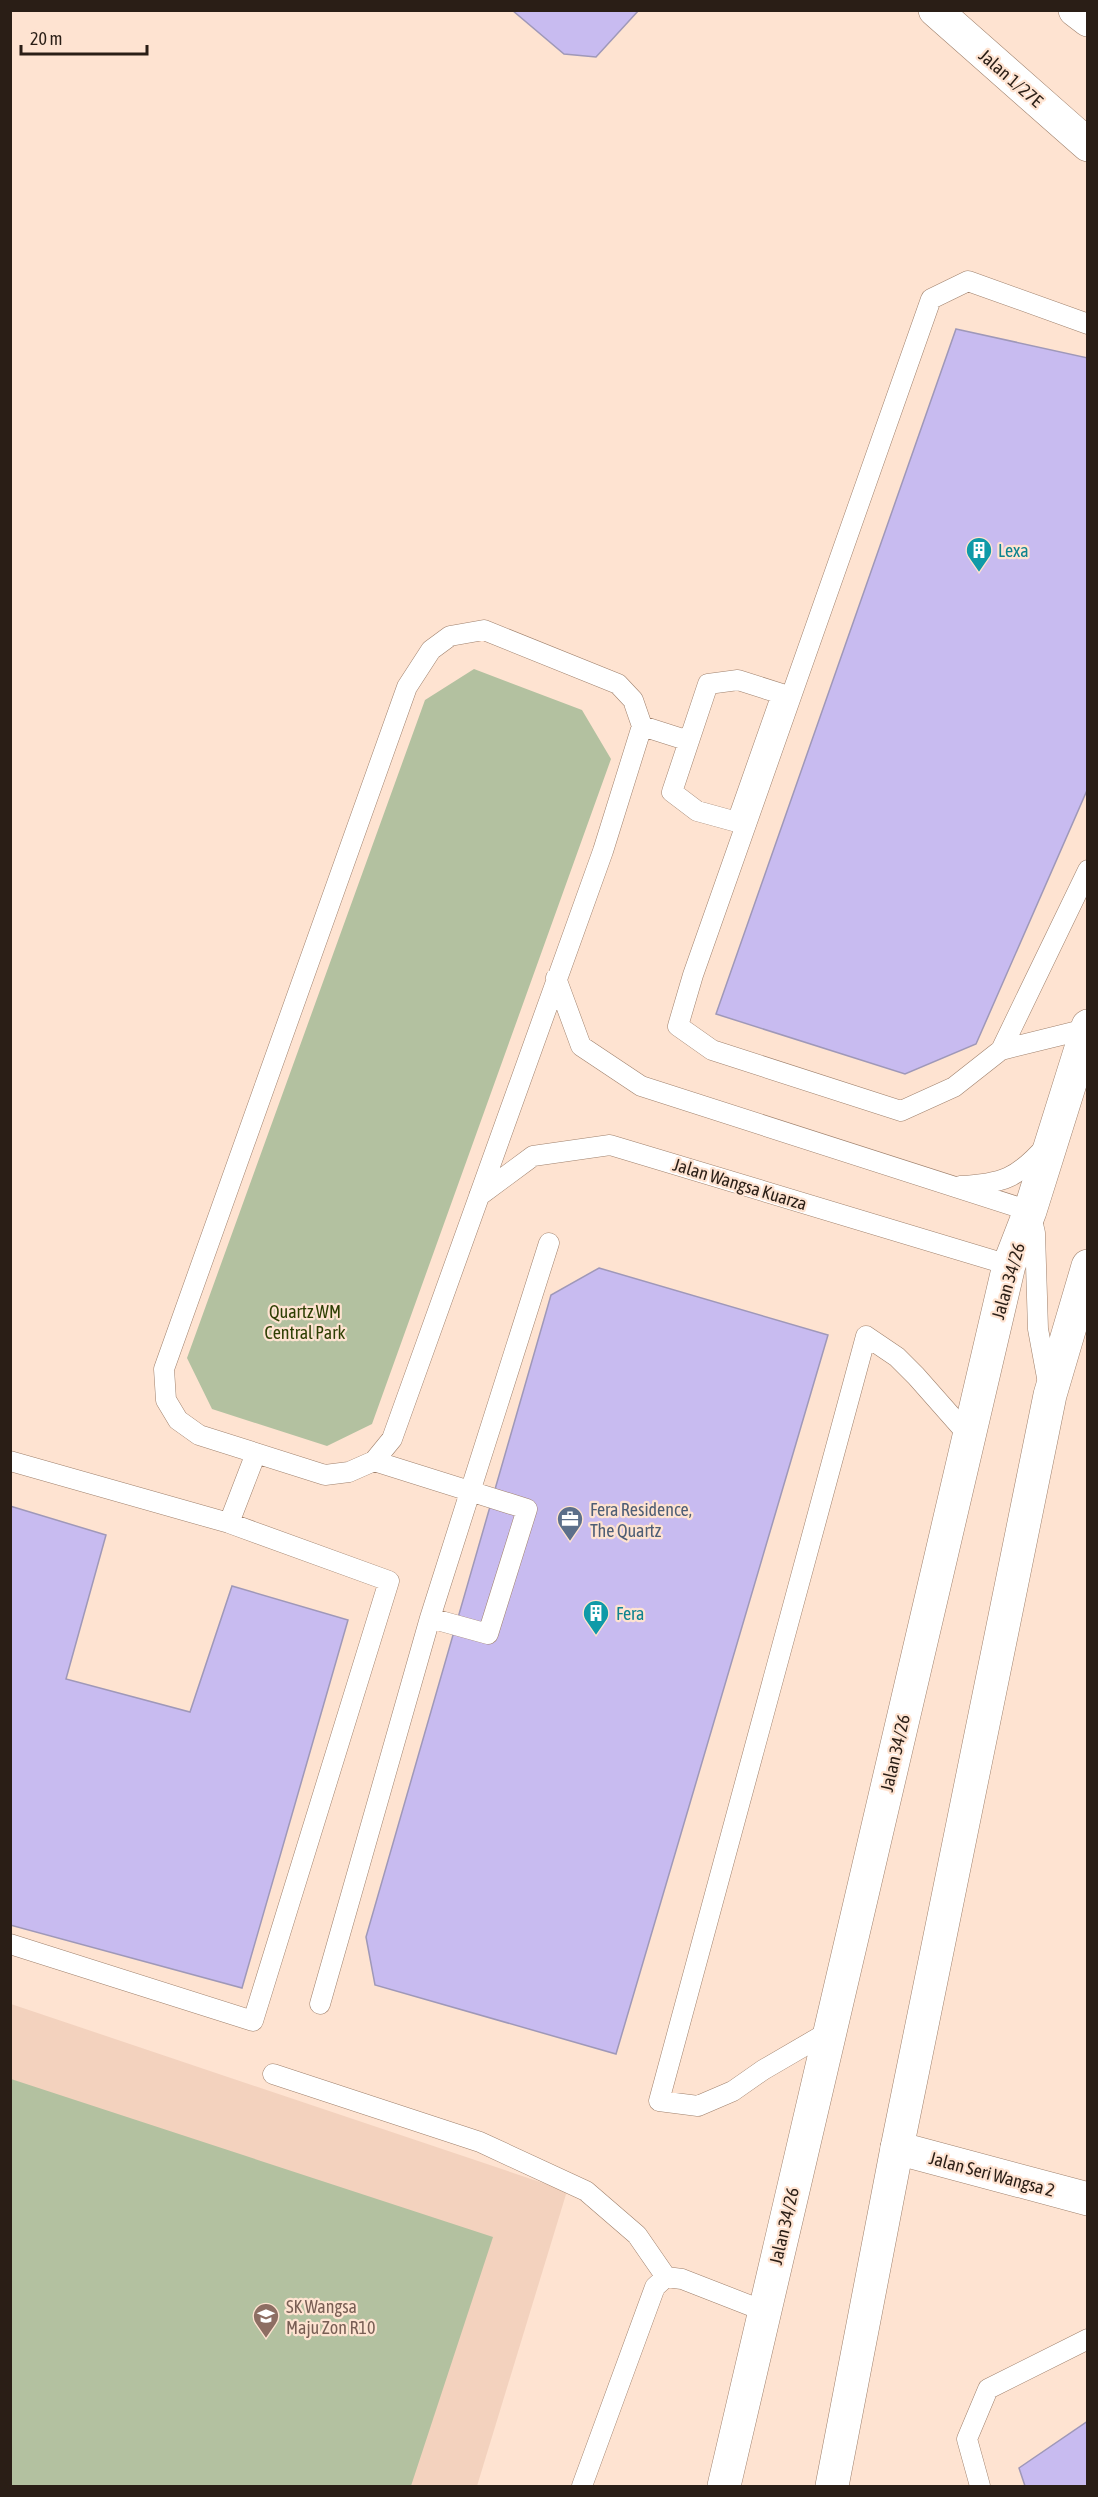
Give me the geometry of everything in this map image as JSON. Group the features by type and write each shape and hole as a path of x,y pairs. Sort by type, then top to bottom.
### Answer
{"main road":[{"name":"Jalan 1/27E","path":"935,10 1088,145"},
{"path":"1075,10 1088,20"},
{"name":"Jalan 34/26","path":"724,2487 1009,1265 1030,1211 1087,1028"},
{"path":"832,2487 897,2148 1050,1395 1088,1266"},
{"name":"Jalan Seri Wangsa 2","path":"897,2148 1088,2199"}],"lane":[{"path":"1087,1028 1001,1050 954,1087 901,1111 712,1050 678,1026 693,975 931,299 968,281 1088,324"},
{"path":"484,630 618,684 633,700 642,726 603,852 392,1439 374,1461 349,1472 324,1475 199,1435 178,1420 166,1400 164,1369 407,687 431,650 450,636 484,630"},
{"path":"738,680 782,694 737,822 697,811 672,792 689,741 708,684 738,680"},
{"path":"642,726 689,741"},
{"path":"1001,1050 1088,870"},
{"path":"556,978 581,1046 641,1086 1030,1211 1036,1252 1038,1329 1050,1395"},
{"path":"951,1186 982,1185 1013,1177 1035,1159 1052,1138"},
{"name":"Jalan Wangsa Kuarza","path":"478,1196 533,1156 610,1145 1009,1265"},
{"path":"320,2004 430,1618 549,1243"},
{"path":"830,2031 764,2070 734,2091 698,2106 659,2101 866,1336 897,1357 910,1369 969,1436"},
{"path":"229,1523 256,1453"},
{"path":"10,1461 229,1523 389,1581 253,2021 10,1944"},
{"path":"374,1461 527,1509 488,1634 430,1618"},
{"path":"273,2074 480,2142 586,2191 638,2235 666,2277 682,2279 764,2311"},
{"path":"582,2487 655,2287 666,2277"},
{"path":"980,2487 967,2439 988,2389 1088,2339"}],"shaded area":[{"name":"SK Wangsa Maju Zon R10","path":"11,2004 567,2191 477,2486 11,2486"}],"green space":[{"name":"Quartz WM Central Park","path":"474,669 582,710 611,759 372,1424 327,1446 212,1409 187,1358 425,700"},
{"name":"SK Wangsa Maju Zon R10","path":"11,2079 493,2237 411,2486 11,2486"}],"building":[{"path":"512,10 639,10 596,57 564,54"},
{"name":"Lexa","path":"956,329 1088,358 1088,788 976,1044 905,1074 716,1014"},
{"name":"Fera","path":"599,1268 828,1335 616,2054 375,1985 366,1937 551,1295"},
{"path":"10,1506 106,1535 66,1679 190,1712 232,1586 348,1620 242,1988 10,1925"},
{"path":"1088,2421 1088,2486 1025,2486 1019,2468"}],"place":[{"name":"Lexa","path":"979,573"},
{"name":"Fera Residence, The Quartz","path":"570,1542"},
{"name":"Fera","path":"596,1636"},
{"name":"SK Wangsa Maju Zon R10","path":"266,2339"}]}
